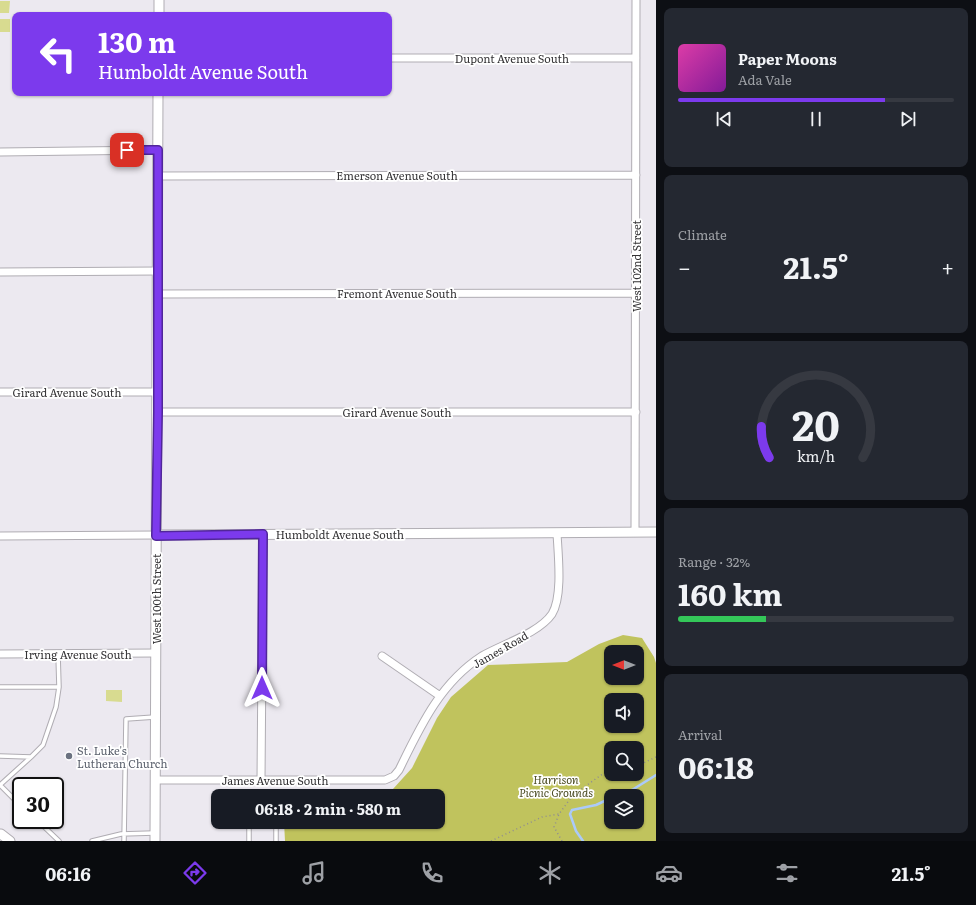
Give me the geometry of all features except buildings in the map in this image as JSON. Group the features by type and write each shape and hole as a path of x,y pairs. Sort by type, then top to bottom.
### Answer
{"street":[{"path":"159,0 159,12"},
{"name":"West 102nd Street","path":"635,532 636,0"},
{"name":"Dupont Avenue South","path":"392,58 636,58"},
{"name":"West 100th Street","path":"155,837 158,412 158,96"},
{"path":"0,152 158,150"},
{"name":"Emerson Avenue South","path":"158,176 636,175"},
{"path":"0,272 158,271"},
{"name":"Fremont Avenue South","path":"158,294 636,293"},
{"name":"Girard Avenue South","path":"0,392 158,392"},
{"name":"Girard Avenue South","path":"158,412 636,412"},
{"name":"Humboldt Avenue South","path":"0,536 656,532"},
{"name":"James Road","path":"394,776 399,770 420,728 440,696 463,671 482,657 536,629 545,622 552,613 556,603 558,591 557,533"},
{"path":"261,780 263,534"},
{"name":"Irving Avenue South","path":"0,654 156,653"},
{"path":"382,656 440,696"},
{"name":"James Avenue South","path":"156,780 385,780 394,776"},
{"path":"2,836 10,841"}],"lane":[{"path":"12,797 0,785 43,746 56,707 59,687 58,654"},
{"path":"0,687 59,687"},
{"path":"124,841 126,719 156,717"},
{"path":"0,756 31,757"},
{"path":"46,829 59,841"},
{"path":"249,829 249,841"},
{"path":"276,829 276,841"},
{"path":"92,841 125,834 155,837"}],"path":[{"path":"644,763 656,758"},
{"path":"562,841 554,827 559,814 573,795 604,773"},
{"path":"491,841 542,817 559,814"}],"green space":[{"path":"0,1 10,1 9,13 0,13"},
{"path":"0,19 10,19 10,32 0,32"},
{"name":"Harrison Picnic Grounds","path":"623,635 642,638 654,657 656,663 656,841 285,841 284,829 445,829 445,789 393,789 412,768 437,718 451,697 488,665 567,662 599,644"},
{"path":"106,690 122,690 122,702 106,701"}],"waterway":[{"path":"634,789 656,775"},
{"path":"583,841 576,831 570,814 572,810 596,805 604,801"}],"place":[{"name":"St. Luke's Lutheran Church","path":"69,756"}],"route":[{"path":"127,150 158,150 158,412 156,536 263,534 262,688"}]}
